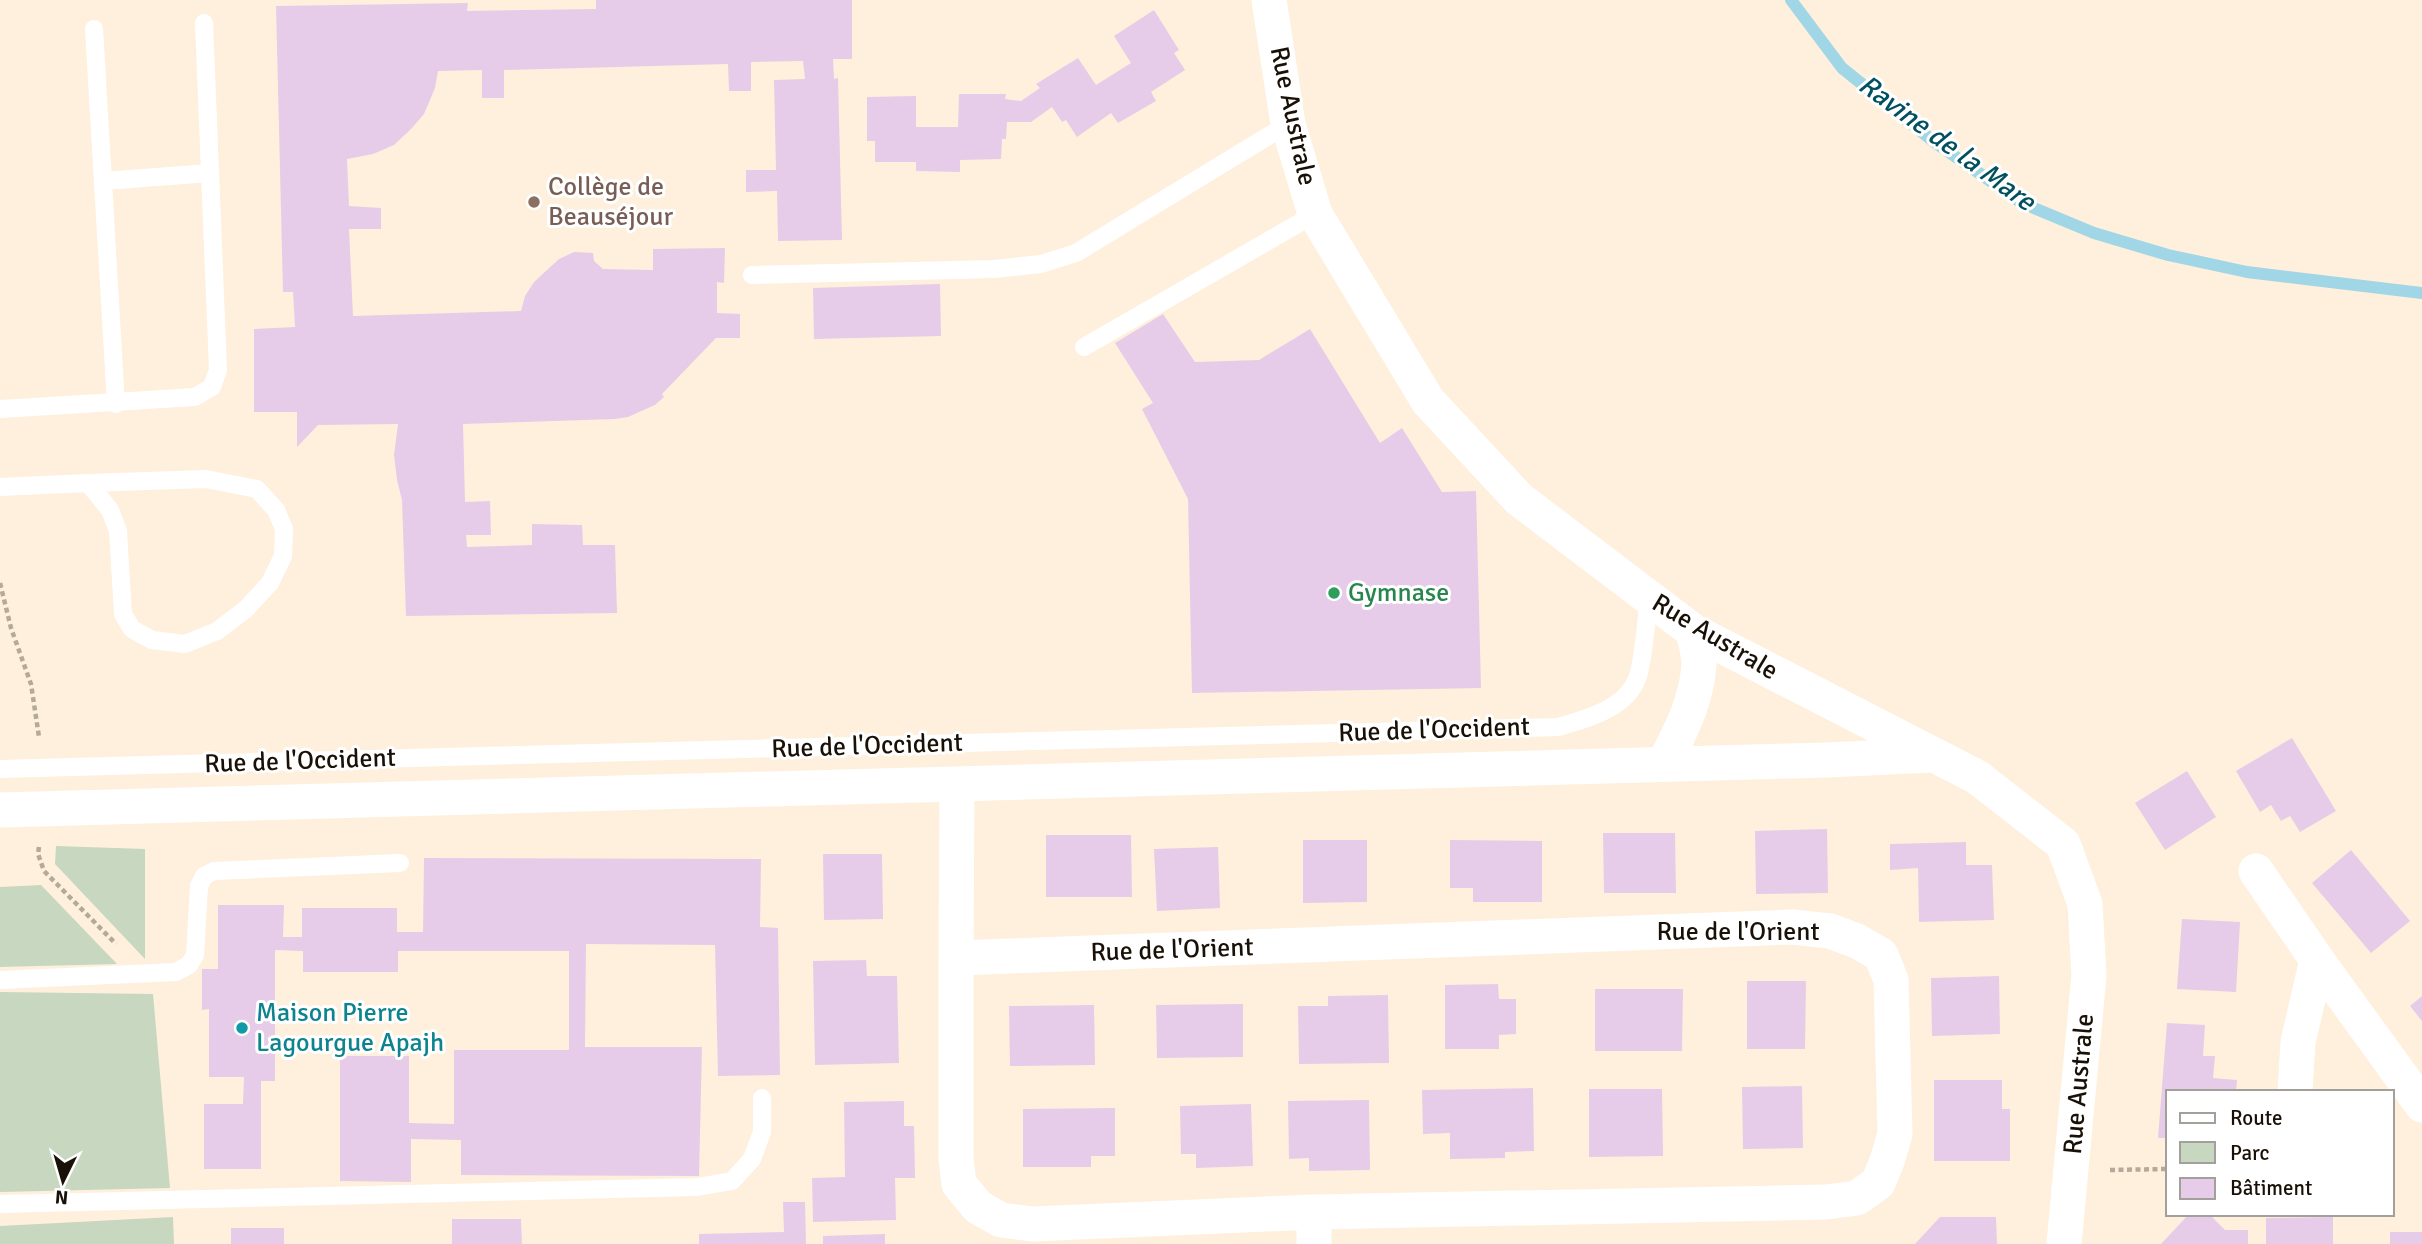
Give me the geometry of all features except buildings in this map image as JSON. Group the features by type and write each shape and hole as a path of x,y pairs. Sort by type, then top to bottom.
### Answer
{"street":[{"name":"Rue Australe","path":"1269,0 1288,124 1315,214 1428,401 1519,499 1693,631 1977,777 2063,844 2085,904 2089,975 2064,1244"},
{"path":"1664,764 1686,721 1696,692 1699,661 1693,631"},
{"name":"Rue de l'Occident","path":"0,810 957,785 1932,755"},
{"name":"Rue de l'Orient","path":"956,958 1792,927 1830,930 1857,940 1881,955 1891,980 1895,1134 1878,1183 1857,1198 1826,1202 1314,1228 1032,1224 1001,1220 978,1207 959,1184 956,1159 956,958 957,785"},
{"path":"2256,871 2422,1105"},
{"path":"2295,1090 2298,1042 2317,960"}],"lane":[{"path":"0,409 116,404 195,397 212,387 218,370 204,23"},
{"path":"94,29 116,404"},
{"path":"752,275 994,269 1041,264 1076,253 1288,124"},
{"path":"103,181 210,173"},
{"path":"1084,347 1315,214"},
{"path":"0,487 206,479 257,489 276,510 284,529 283,556 270,583 246,609 217,631 185,644 152,640 132,629 123,614 118,531 110,510 88,484"},
{"name":"Rue de l'Occident","path":"0,769 1558,727 1593,718 1623,699 1638,677 1649,599"},
{"path":"0,980 176,972 189,965 195,955 199,886 204,876 214,871 400,863"},
{"path":"0,1204 697,1187 732,1181 752,1159 762,1132 762,1098"}],"path":[{"path":"2070,1171 2166,1169"}],"green space":[{"path":"56,846 145,849 145,959 55,864"},
{"path":"41,885 117,964 0,967 0,887"},
{"path":"0,992 153,994 170,1188 0,1192"},
{"path":"173,1217 174,1244 0,1244 0,1226"}],"waterway":[{"name":"Ravine de la Mare","path":"1791,0 1842,68 1933,141 2022,203 2094,233 2168,255 2247,272 2422,293"}],"place":[{"name":"Collège de Beauséjour","path":"534,202"},
{"name":"Gymnase","path":"1334,593"},
{"name":"Maison Pierre Lagourgue Apajh","path":"242,1028"}]}
